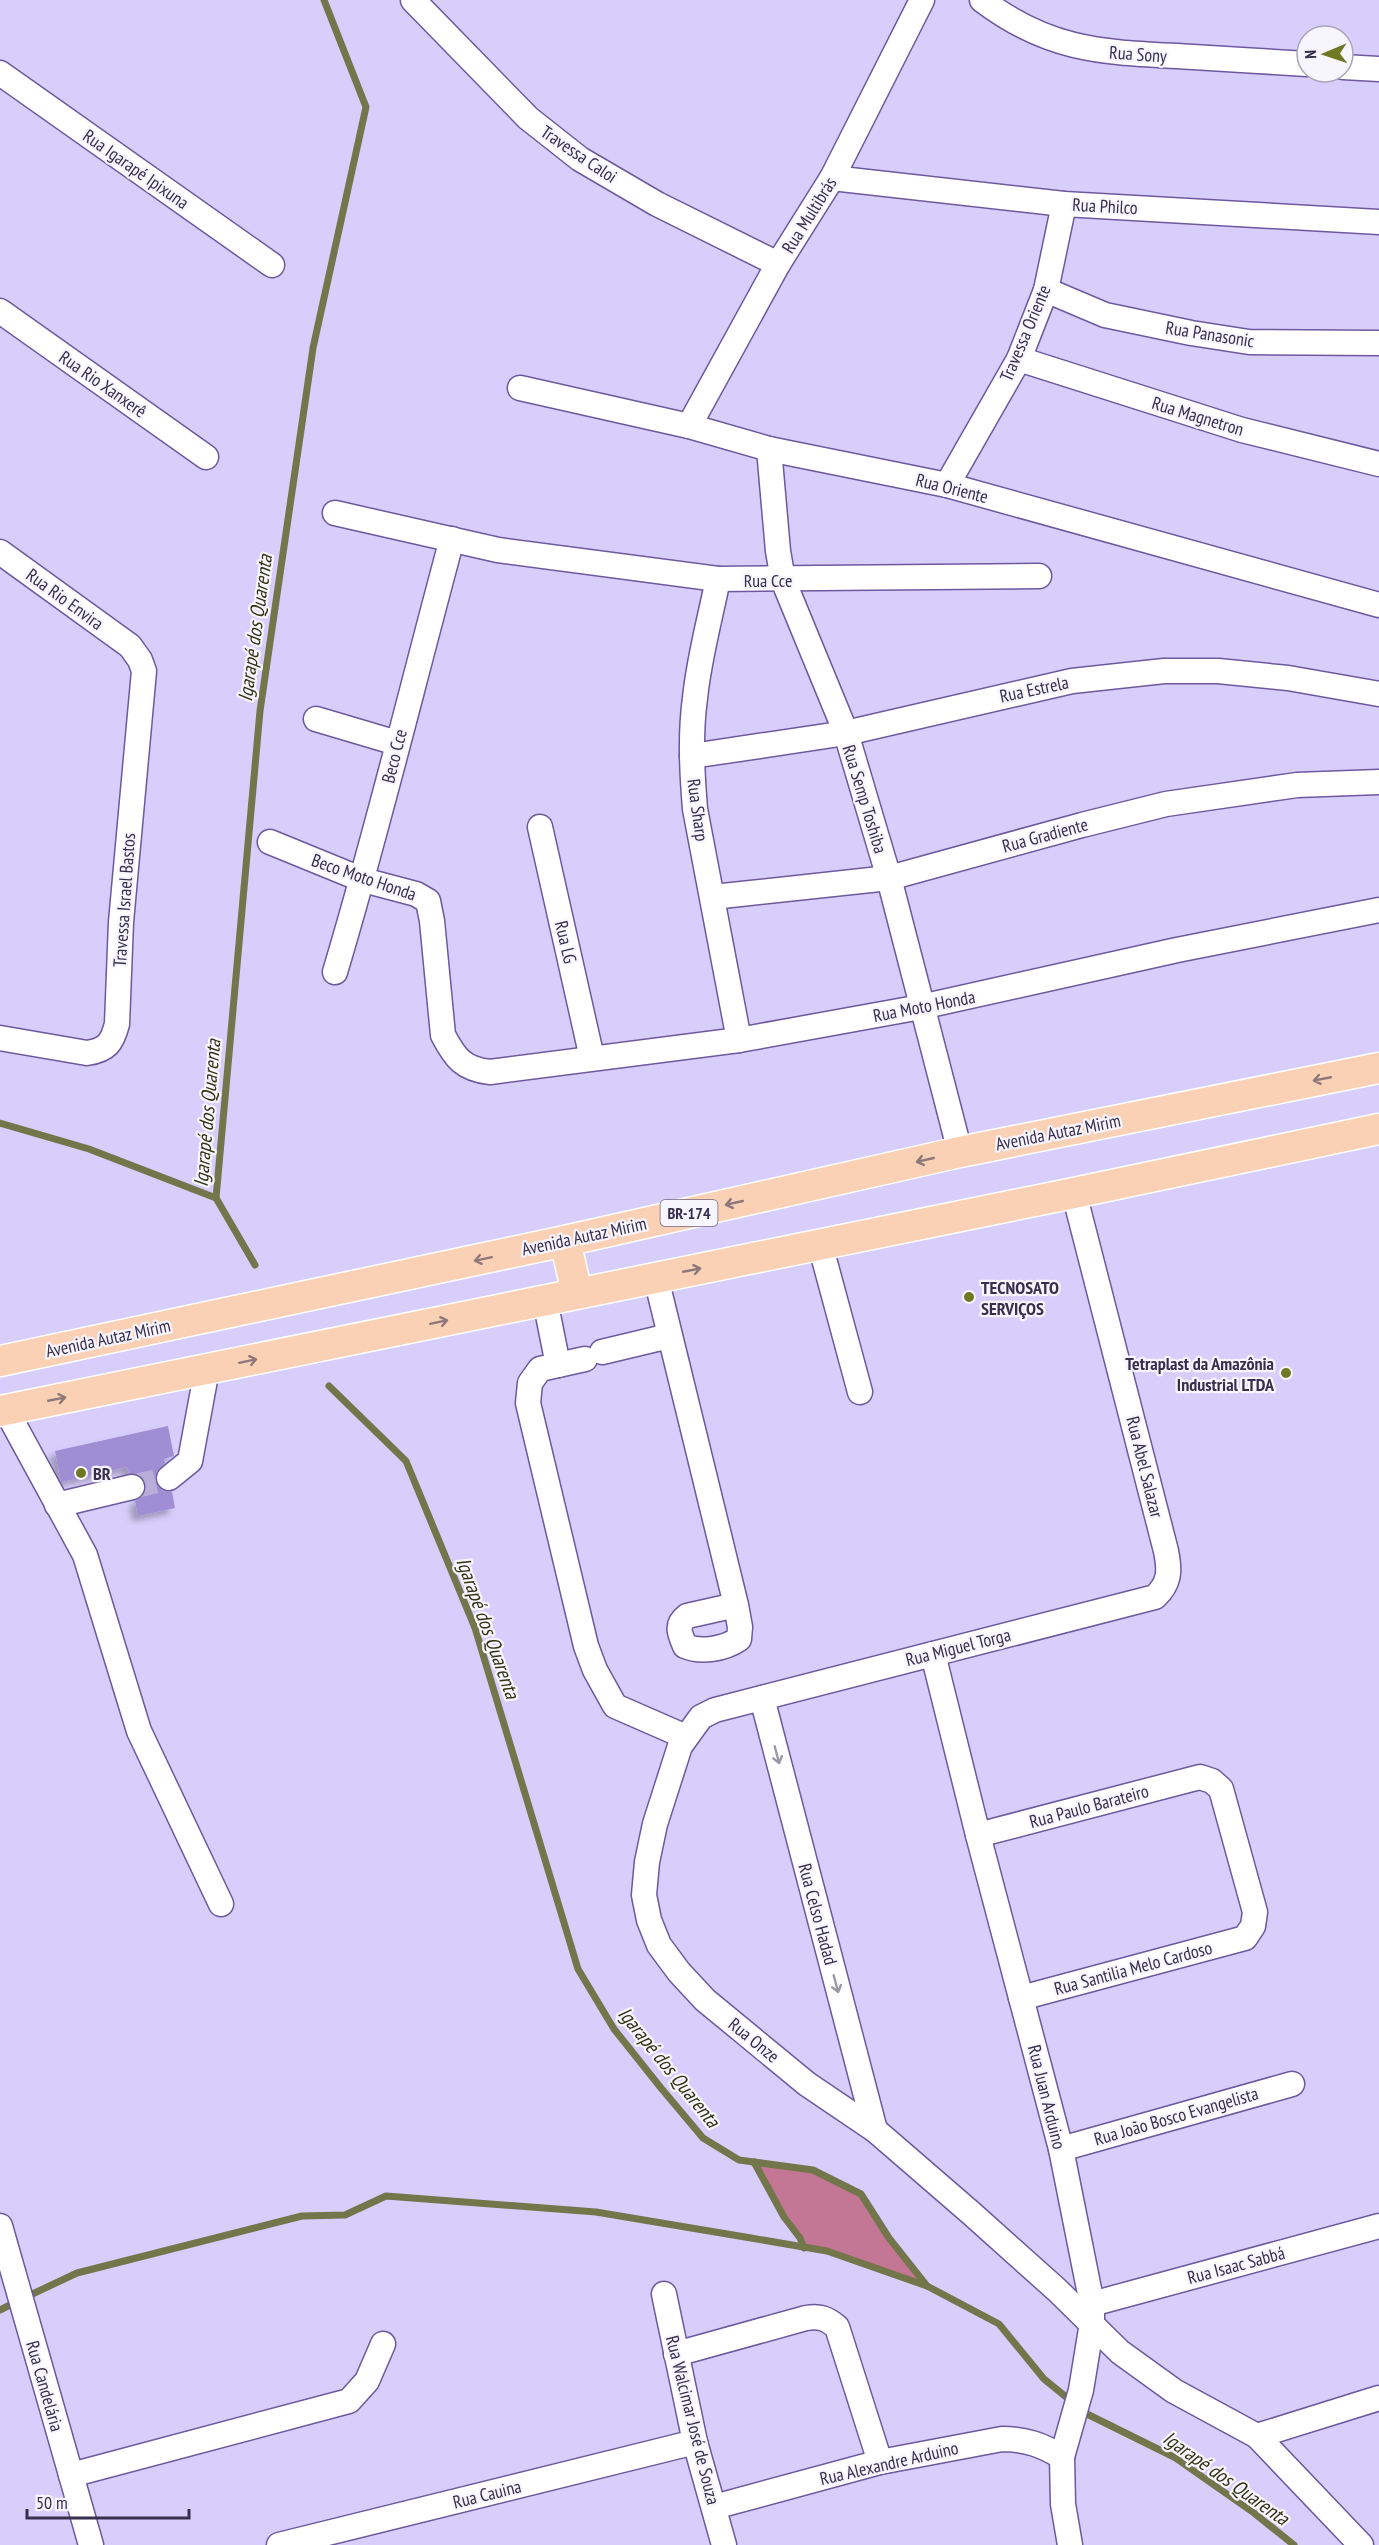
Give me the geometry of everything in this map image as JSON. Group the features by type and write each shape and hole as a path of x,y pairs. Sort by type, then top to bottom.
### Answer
{"main road":[{"name":"Avenida Autaz Mirim","path":"0,1361 565,1241 960,1152 1379,1068"},
{"path":"3,1410 1379,1129"},
{"path":"565,1241 577,1293"}],"street":[{"name":"Travessa Caloi","path":"412,0 485,76 558,144 657,204 778,264"},
{"name":"Rua Multibrás","path":"689,426 778,264 832,178 922,0"},
{"name":"Rua Sony","path":"982,0 1030,31 1092,50 1124,54 1295,63"},
{"path":"1355,68 1379,69"},
{"name":"Rua Igarapé Ipixuna","path":"0,73 272,265"},
{"name":"Rua Philco","path":"832,178 1064,204 1379,222"},
{"name":"Travessa Oriente","path":"947,485 1018,359 1046,290 1064,204"},
{"name":"Rua Panasonic","path":"1046,290 1105,315 1226,339 1299,344 1379,343"},
{"name":"Rua Rio Xanxerê","path":"0,311 206,457"},
{"name":"Rua Magnetron","path":"1018,359 1242,430 1379,464"},
{"name":"Rua Oriente","path":"520,388 689,426 769,449 947,485 1379,604"},
{"name":"Rua Semp Toshiba","path":"769,449 778,551 783,580 846,733 889,878 960,1152"},
{"path":"335,513 452,539"},
{"name":"Rua Cce","path":"452,539 498,550 718,579 1039,576"},
{"name":"Beco Cce","path":"335,972 363,880 452,539"},
{"name":"Rua Rio Envira","path":"0,552 130,646"},
{"name":"Rua Sharp","path":"718,579 695,696 692,756 695,809 740,1040"},
{"name":"Travessa Israel Bastos","path":"0,1038 87,1053 101,1051 113,1038 117,1024 122,922 144,671 141,660 130,646"},
{"name":"Rua Estrela","path":"692,756 846,733 1072,681 1164,671 1218,671 1288,678 1379,694"},
{"path":"316,719 397,743"},
{"name":"Rua Gradiente","path":"713,897 889,878 1166,804 1297,785 1379,782"},
{"name":"Rua LG","path":"540,826 592,1058"},
{"name":"Beco Moto Honda","path":"270,842 363,880 416,894 428,901 432,921 442,1035 451,1052 466,1066"},
{"name":"Rua Moto Honda","path":"466,1066 483,1071 511,1071 592,1058 740,1040 921,1007 1177,950 1379,910"},
{"name":"Rua Abel Salazar","path":"1074,1193 1169,1563 1169,1578 1165,1588 1155,1597"},
{"path":"820,1244 860,1392"},
{"path":"656,1278 736,1605"},
{"path":"545,1300 558,1365"},
{"path":"669,1336 540,1369 530,1383 528,1403 589,1654 595,1670 615,1706 686,1737"},
{"path":"0,1344 45,1351"},
{"path":"169,1478 190,1461 207,1369"},
{"path":"3,1410 85,1555 139,1731 221,1904"},
{"path":"57,1505 132,1487"},
{"name":"Rua Miguel Torga","path":"762,1698 851,1673 1155,1597"},
{"name":"Rua Juan Arduino","path":"933,1654 978,1835 1061,2148 1092,2313 1081,2390 1064,2450 1063,2504 1070,2545"},
{"name":"Rua Onze","path":"762,1698 715,1710 701,1717 680,1746 655,1824 647,1863 644,1895 649,1920 659,1945 679,1972 705,2000 807,2084 875,2130 1092,2313 1120,2352 1174,2391 1257,2436 1361,2545"},
{"name":"Rua Celso Hadad","path":"762,1698 875,2130"},
{"name":"Rua Paulo Barateiro","path":"978,1835 1200,1777 1212,1781 1221,1789 1255,1912 1253,1926 1245,1938"},
{"name":"Rua Santilia Melo Cardoso","path":"1022,1998 1245,1938"},
{"name":"Rua João Bosco Evangelista","path":"1061,2148 1292,2084"},
{"name":"Rua Candelária","path":"0,2226 91,2545"},
{"name":"Rua Isaac Sabbá","path":"1092,2313 1379,2226"},
{"name":"Rua Walcimar José de Souza","path":"664,2294 695,2442 724,2545"},
{"path":"676,2354 806,2318 818,2316 827,2319 837,2326 880,2462"},
{"path":"71,2475 349,2401 367,2381 383,2344"},
{"path":"1257,2436 1379,2398"},
{"name":"Rua Alexandre Arduino","path":"714,2507 880,2462 1002,2439 1020,2439 1064,2450"},
{"name":"Rua Cauina","path":"279,2545 695,2442"}],"shaded area":[{"path":"754,2162 813,2170 861,2194 889,2238 927,2286 827,2251 804,2248"}],"building":[{"name":"BR","path":"168,1426 174,1456 164,1459 165,1463 156,1472 155,1480 163,1491 172,1492 175,1508 138,1516 135,1501 142,1497 146,1484 142,1477 129,1473 127,1467 61,1482 55,1451"}],"waterway":[{"name":"Igarapé dos Quarenta","path":"255,1265 216,1198 260,711 313,348 366,107 324,0"},
{"path":"0,1123 89,1149 216,1198"},
{"name":"Igarapé dos Quarenta","path":"329,1386 406,1461 475,1628 578,1969 614,2029 661,2088 703,2138 739,2160 813,2170 861,2194 889,2238 927,2286 999,2324 1044,2379 1087,2414 1174,2457 1254,2513 1294,2545"},
{"path":"754,2162 804,2248"},
{"path":"26,2297 77,2273 302,2216 345,2215 386,2196 596,2212 827,2251 927,2286"},
{"path":"0,2310 16,2302"}],"tunnel":[{"path":"132,1487 169,1478"}],"place":[{"name":"TECNOSATO SERVIÇOS","path":"969,1297"},
{"name":"Tetraplast da Amazônia Industrial LTDA","path":"1286,1373"},
{"name":"BR","path":"81,1473"}]}
